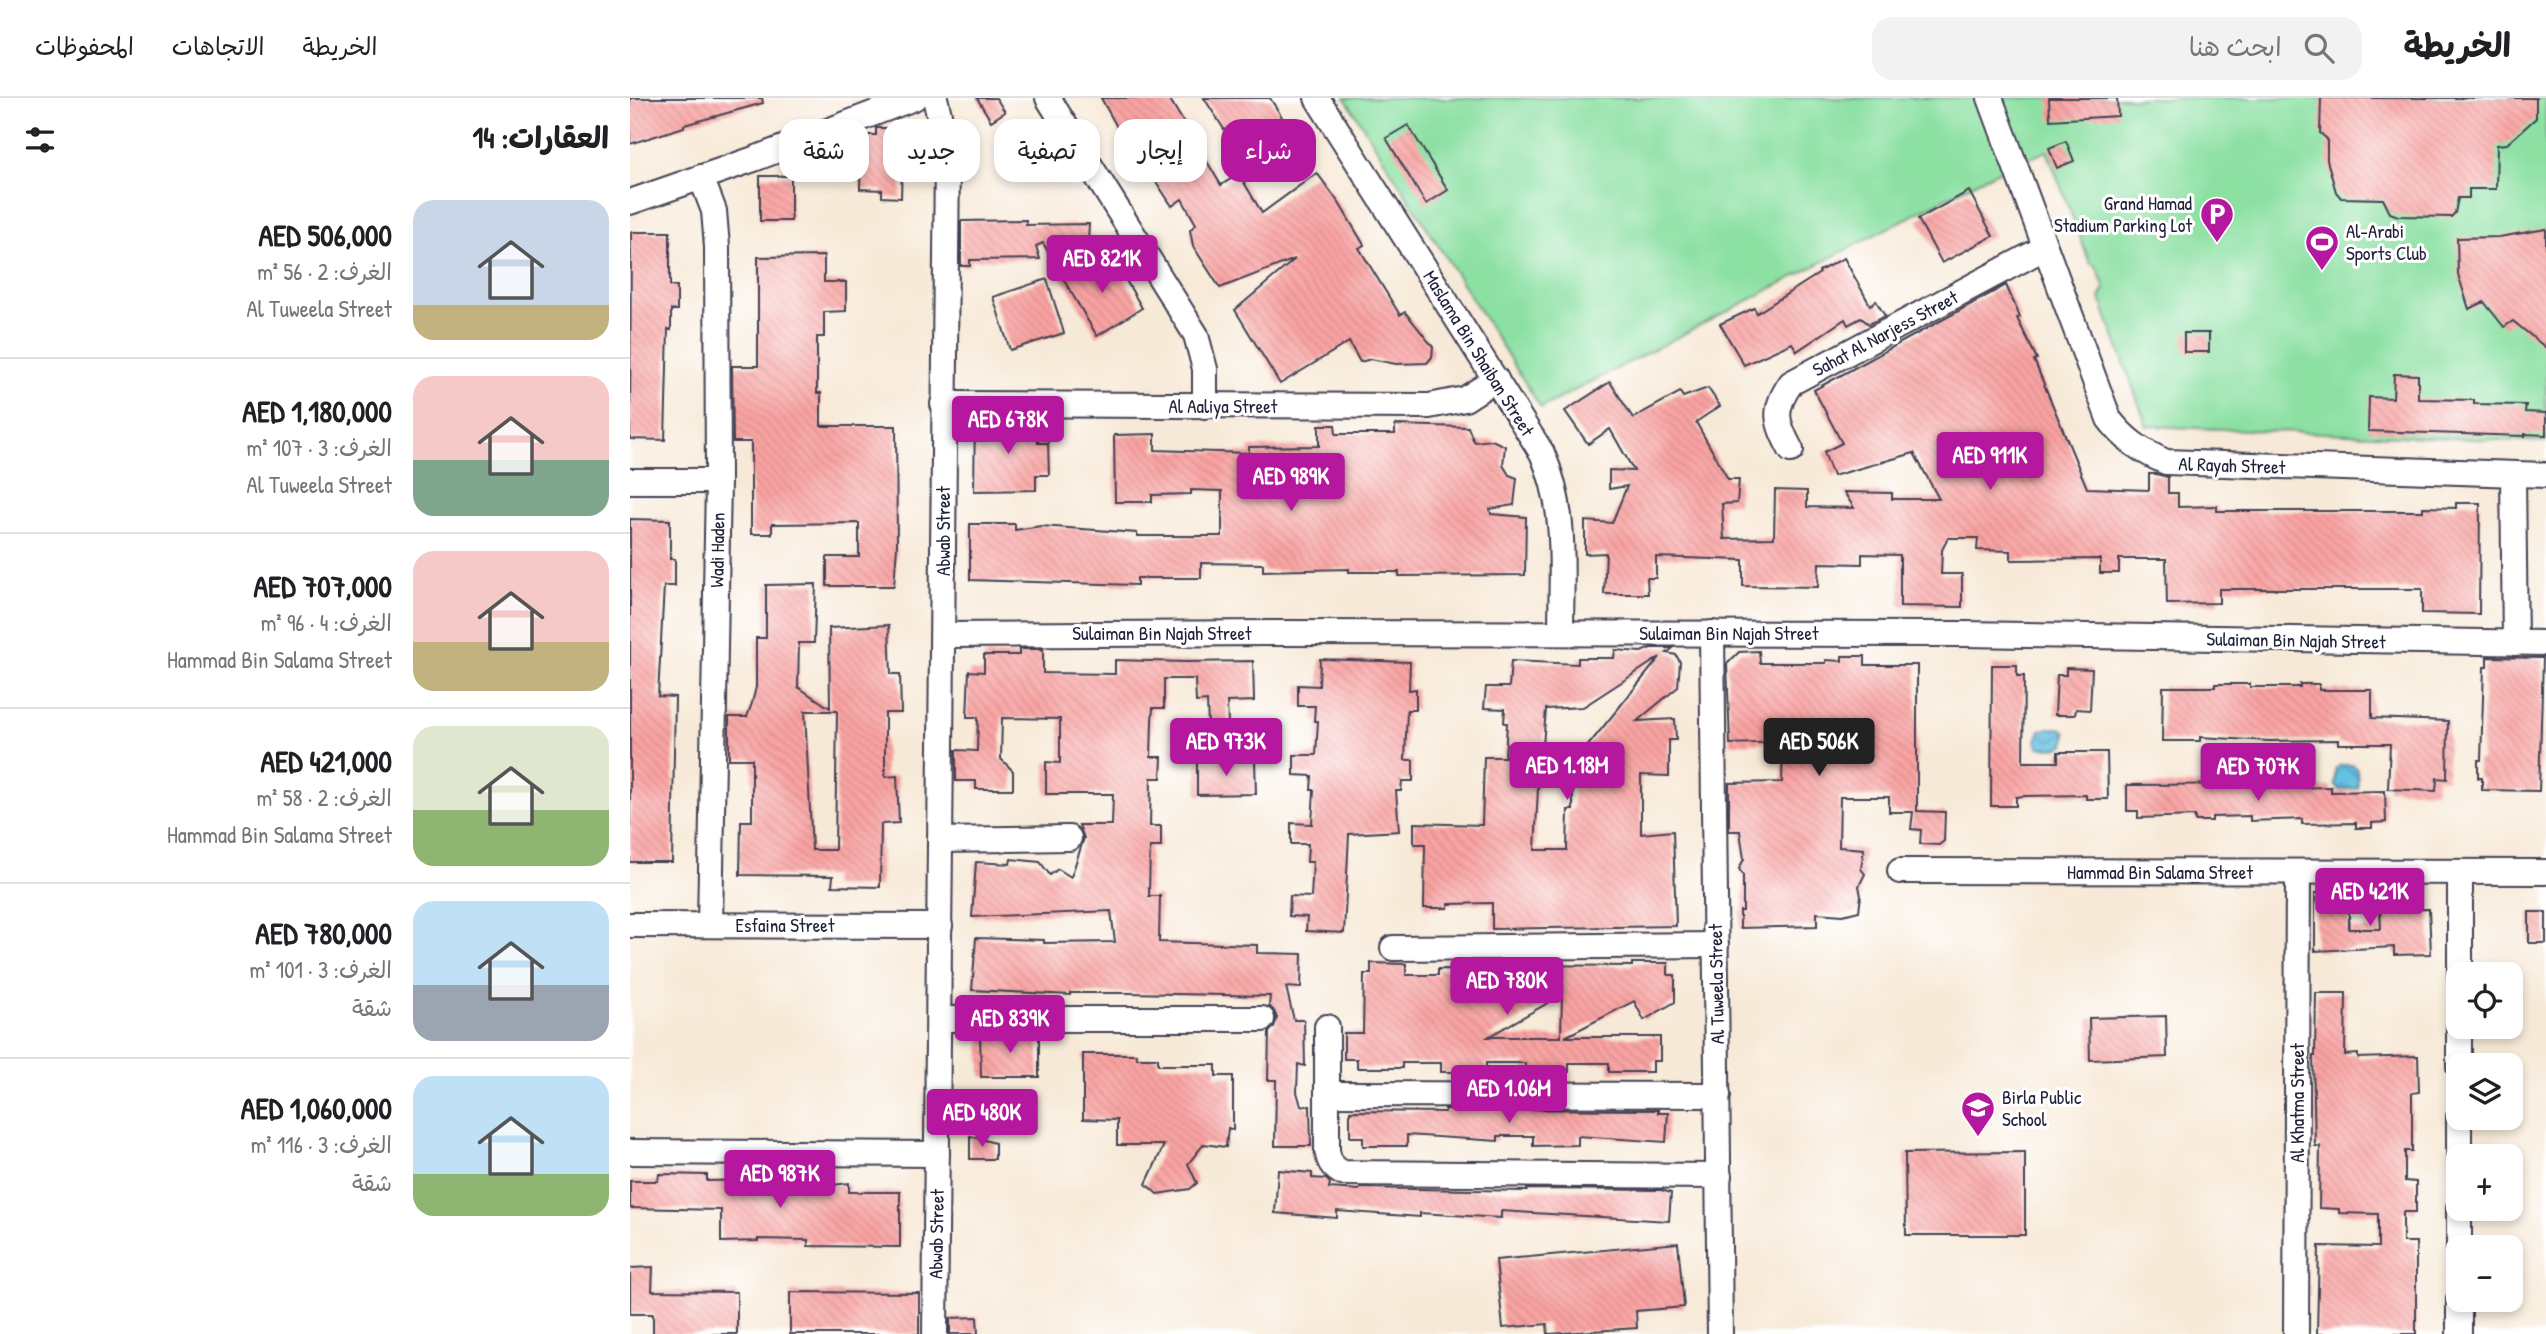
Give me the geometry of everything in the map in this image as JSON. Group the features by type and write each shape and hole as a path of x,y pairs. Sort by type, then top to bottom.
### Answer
{"street":[{"path":"630,202 914,98"},
{"name":"Abwab Street","path":"935,98 947,159 935,1334"},
{"path":"1048,98 1196,335 1205,369 1205,406"},
{"name":"Maslama Bin Shaiban Street","path":"1317,98 1542,453 1558,498 1561,522 1561,633"},
{"name":"Al Rayah Street","path":"1990,98 2109,419 2123,437 2140,451 2166,462 2546,475"},
{"name":"Wadi Haden","path":"701,177 713,211 716,229 718,481 710,925"},
{"name":"Sahat Al Narjess Street","path":"1791,450 1780,429 1777,408 1791,383 2044,248"},
{"name":"Al Aaliya Street","path":"943,404 1429,406 1465,399 1496,379"},
{"path":"2513,474 2515,643"},
{"path":"630,481 718,481"},
{"name":"Al Tuweela Street","path":"1712,633 1720,1334"},
{"name":"Sulaiman Bin Najah Street","path":"943,635 1964,634 2546,643"},
{"path":"940,840 1069,838"},
{"name":"Hammad Bin Salama Street","path":"1900,871 2546,872"},
{"path":"2460,872 2460,962"},
{"name":"Al Khatma Street","path":"2296,1334 2298,873"},
{"name":"Esfaina Street","path":"630,925 940,926"},
{"path":"1394,948 1716,945"},
{"path":"939,1019 1262,1019"},
{"path":"1327,1027 1328,1160 1342,1173 1719,1176"},
{"path":"1327,1094 1718,1095"},
{"path":"630,1152 937,1154"},
{"path":"2459,1312 2459,1334"}],"green space":[{"name":"Al-Arabi Sports Club","path":"1345,98 2546,98 2546,442 2147,426 2100,298 2105,288 2096,266 2090,263 2047,151 1992,174 1541,408"}],"water":[{"path":"2063,729 2066,733 2065,745 2056,748 2039,747 2036,741 2040,730"},
{"path":"2341,765 2353,765 2357,769 2358,788 2340,790 2335,785 2335,769"}],"building":[{"path":"630,98 762,98 763,103 684,125 630,144"},
{"path":"977,98 996,98 1005,112 991,121"},
{"path":"1101,98 1169,98 1182,119 1114,119 1114,122"},
{"path":"1204,98 1270,98 1283,119 1221,119 1221,125"},
{"path":"2049,98 2117,98 2118,116 2050,120"},
{"path":"2321,98 2536,98 2536,118 2507,144 2497,145 2496,189 2469,189 2469,198 2458,198 2455,213 2451,217 2398,216 2390,213 2383,199 2341,198 2336,192 2327,160 2327,139 2320,133"},
{"path":"1408,125 1448,190 1426,204 1386,138"},
{"path":"876,128 883,128 883,182 901,182 901,198 882,197 882,190 860,189 860,182 869,182 869,135 876,135"},
{"path":"2066,141 2074,161 2057,168 2049,148"},
{"path":"1207,162 1221,185 1226,182 1244,182 1262,213 1305,182 1316,182 1317,173 1364,245 1359,248 1400,315 1405,312 1433,347 1432,357 1427,363 1396,364 1371,359 1360,362 1349,342 1280,384 1235,310 1295,259 1220,288 1193,246 1190,230 1196,224 1182,199 1172,206 1156,182 1207,182"},
{"path":"760,176 779,176 779,182 791,182 791,221 760,221"},
{"path":"1969,191 1993,236 1942,263 1918,219"},
{"path":"1026,220 1026,225 1089,224 1087,259 1052,259 1043,243 1036,246 1040,259 970,260 970,266 961,266 961,221"},
{"path":"2546,229 2546,348 2513,321 2504,327 2484,302 2469,309 2458,274 2457,238 2499,237"},
{"path":"631,232 670,232 670,286 677,286 677,310 671,310 671,330 668,329 665,440 630,439"},
{"path":"824,256 824,282 846,282 846,311 824,312 824,337 817,337 817,393 821,393 821,426 896,426 897,546 894,586 827,586 827,557 859,557 859,523 772,524 772,534 751,534 751,442 733,442 732,366 758,366 758,257"},
{"path":"1113,258 1142,308 1097,336 1061,275"},
{"path":"1844,258 1870,305 1876,301 1885,316 1869,324 1861,318 1848,325 1845,319 1797,351 1792,343 1744,365 1720,324 1754,308 1757,313 1820,273 1819,271"},
{"path":"1047,279 1064,333 1010,350 993,297"},
{"path":"2006,285 2087,488 2149,490 2149,474 2156,474 2168,477 2168,493 2178,493 2178,507 2217,506 2217,511 2423,511 2423,507 2456,508 2456,503 2480,503 2479,614 2422,613 2422,589 2219,589 2219,603 2167,604 2166,559 2119,559 2119,573 2100,573 2100,559 2011,560 2011,551 1977,550 1978,538 1948,538 1942,550 1941,574 1962,574 1962,607 1900,606 1900,555 1862,554 1862,564 1819,563 1818,587 1743,586 1743,560 1656,557 1656,578 1647,578 1648,594 1604,594 1606,553 1585,554 1585,521 1612,523 1627,486 1609,489 1609,470 1634,471 1610,429 1588,444 1565,411 1610,382 1633,418 1680,392 1683,397 1708,388 1720,406 1696,422 1728,479 1739,479 1737,503 1722,504 1724,539 1774,538 1775,490 1807,491 1807,507 1854,508 1844,492 1892,493 1892,499 1939,499 1914,453 1833,476 1824,452 1842,443 1814,390"},
{"path":"2184,333 2209,333 2209,352 2184,352"},
{"path":"2394,374 2418,375 2418,399 2474,400 2474,404 2526,405 2525,412 2546,413 2546,435 2368,431 2369,397 2393,398"},
{"path":"975,419 1019,419 1028,421 1028,428 1038,428 1038,443 1048,443 1049,475 1036,475 1036,490 974,491"},
{"path":"1319,425 1335,425 1336,434 1395,434 1395,425 1468,427 1474,442 1492,440 1505,446 1503,465 1509,475 1517,478 1514,505 1490,509 1491,514 1526,517 1525,575 1399,576 1399,572 1349,572 1349,569 1263,571 1263,564 1201,563 1201,578 1137,578 1137,585 970,580 970,524 1015,524 1015,530 1041,526 1137,533 1137,536 1222,536 1222,491 1191,490 1191,494 1152,495 1152,502 1115,502 1114,435 1155,434 1155,450 1249,453 1249,447 1319,446"},
{"path":"630,519 670,520 670,559 675,559 675,586 664,586 658,696 675,697 672,862 630,862"},
{"path":"816,584 814,643 799,643 798,687 830,708 829,628 889,625 891,674 900,674 901,713 885,713 885,777 897,776 899,823 881,824 880,887 832,886 833,876 740,875 741,821 752,821 752,759 729,759 729,717 747,717 752,703 756,687 756,638 766,638 766,585","holes":["805,711 837,711 835,850 812,850"]},
{"path":"1651,648 1673,648 1667,653 1676,655 1680,662 1678,687 1637,721 1675,719 1676,740 1669,740 1669,776 1641,775 1641,834 1673,831 1676,926 1492,929 1492,903 1448,904 1448,908 1424,908 1425,844 1414,844 1414,823 1482,825 1484,757 1505,757 1505,709 1484,708 1486,687 1509,687 1511,661 1578,664 1578,658 1614,658 1615,650 1641,652","holes":["1660,657 1586,748 1616,782 1573,784 1573,810 1568,810 1567,850 1535,850 1540,745 1543,745 1546,709 1583,707"]},
{"path":"1019,649 1043,649 1043,673 1115,674 1115,660 1253,661 1254,701 1227,702 1228,724 1208,725 1207,701 1196,702 1195,679 1164,679 1164,708 1153,708 1152,721 1151,757 1162,757 1161,778 1151,778 1150,826 1161,826 1161,847 1150,847 1149,896 1160,896 1159,942 1257,945 1257,953 1302,954 1301,988 1286,987 1294,1020 1304,1020 1305,1066 1298,1064 1297,1092 1301,1106 1310,1106 1311,1146 1275,1146 1276,1080 1268,1080 1269,1032 1277,1018 1269,1006 1270,996 1128,993 1070,995 972,990 976,938 1044,940 1044,943 1115,942 1111,911 972,917 976,862 1010,864 1011,859 1040,862 1050,875 1058,869 1071,877 1084,838 1079,825 1112,825 1113,794 1046,794 1046,762 1060,763 1060,719 1002,718 1001,759 1013,771 1013,789 976,789 976,781 956,781 956,750 977,751 978,717 967,717 969,671 984,672 984,655 1019,655"},
{"path":"1759,651 1760,663 1826,663 1826,660 1842,661 1842,656 1865,656 1865,665 1917,665 1917,811 1945,812 1944,841 1939,845 1920,844 1921,830 1911,829 1913,812 1889,812 1889,797 1840,797 1839,847 1864,849 1861,869 1865,874 1859,886 1859,911 1843,915 1817,913 1817,926 1740,928 1743,875 1739,869 1744,859 1740,831 1729,831 1729,783 1782,782 1783,742 1730,744 1727,664 1739,652"},
{"path":"2487,657 2543,658 2539,791 2482,790 2482,778 2478,778 2478,760 2481,760 2484,667 2487,667"},
{"path":"1320,659 1410,662 1409,690 1416,689 1416,710 1407,710 1405,760 1413,760 1413,781 1402,781 1401,791 1396,791 1399,831 1349,834 1344,933 1306,931 1307,917 1289,916 1290,896 1311,897 1313,862 1307,862 1308,844 1291,844 1291,823 1312,824 1312,776 1294,775 1294,755 1316,755 1318,721 1314,721 1315,706 1298,706 1298,685 1319,686"},
{"path":"1992,665 2017,665 2017,676 2024,676 2023,762 2058,762 2058,752 2107,752 2108,799 2086,799 2086,795 2023,796 2016,797 2016,806 1991,806"},
{"path":"2066,668 2092,669 2090,710 2076,709 2075,715 2055,715 2057,675 2066,675"},
{"path":"2215,684 2300,687 2300,684 2319,684 2319,690 2372,690 2372,718 2448,721 2447,779 2437,778 2436,791 2388,789 2390,744 2200,737 2200,741 2162,741 2163,687 2215,687"},
{"path":"1255,760 1256,794 1197,795 1197,761"},
{"path":"2280,784 2280,788 2331,787 2331,792 2385,791 2386,822 2372,823 2372,828 2356,828 2356,823 2302,824 2302,819 2250,821 2250,816 2212,817 2212,821 2195,821 2195,816 2138,818 2138,811 2127,811 2127,785"},
{"path":"2315,893 2349,893 2349,929 2381,929 2380,910 2429,909 2431,954 2394,955 2394,947 2315,951"},
{"path":"2529,912 2546,912 2546,943 2529,943"},
{"path":"1371,963 1406,964 1406,975 1438,975 1438,969 1503,970 1503,965 1632,966 1632,963 1668,963 1668,975 1675,975 1675,1002 1644,1020 1634,1001 1565,1037 1660,1037 1660,1061 1653,1061 1653,1072 1609,1072 1609,1063 1569,1063 1569,1072 1525,1072 1525,1063 1486,1063 1486,1072 1441,1072 1441,1063 1402,1063 1402,1068 1357,1068 1357,1059 1344,1059 1344,1033 1363,1033 1364,974 1371,974","holes":["1562,995 1561,1037 1488,1037"]},
{"path":"2316,993 2346,993 2345,1055 2358,1054 2358,1058 2418,1056 2419,1092 2412,1093 2412,1151 2405,1151 2405,1181 2416,1182 2416,1212 2403,1212 2403,1242 2416,1242 2416,1334 2317,1334 2319,1246 2378,1247 2378,1214 2339,1213 2339,1209 2319,1208 2320,1146 2315,1146 2313,1056"},
{"path":"2166,1016 2167,1057 2090,1060 2089,1018"},
{"path":"980,1034 1039,1034 1039,1077 981,1077"},
{"path":"1083,1054 1136,1054 1137,1058 1158,1058 1158,1065 1216,1065 1216,1076 1233,1076 1233,1130 1228,1128 1226,1147 1204,1144 1188,1164 1197,1183 1190,1189 1157,1194 1146,1184 1164,1145 1117,1145 1117,1120 1083,1119"},
{"path":"1445,1109 1658,1110 1658,1113 1668,1113 1666,1142 1578,1136 1578,1145 1533,1146 1533,1136 1498,1136 1498,1141 1407,1135 1407,1146 1363,1146 1363,1137 1350,1137 1350,1111 1445,1112"},
{"path":"970,1136 995,1143 995,1159 970,1159"},
{"path":"2025,1152 2025,1235 1906,1235 1905,1153"},
{"path":"1278,1170 1312,1173 1312,1178 1326,1179 1330,1183 1329,1188 1359,1190 1661,1190 1671,1193 1669,1221 1501,1211 1501,1218 1420,1213 1420,1217 1337,1211 1337,1218 1275,1213"},
{"path":"659,1174 707,1175 707,1181 757,1180 757,1187 806,1188 849,1183 849,1192 900,1192 900,1247 808,1246 808,1240 758,1239 721,1242 721,1210 630,1208 630,1181 658,1181"},
{"path":"1678,1243 1684,1307 1636,1311 1637,1328 1548,1334 1547,1324 1503,1328 1496,1260"},
{"path":"653,1267 652,1291 737,1292 737,1334 653,1334 653,1314 630,1314 630,1268"},
{"path":"790,1292 919,1293 919,1334 790,1334"},
{"path":"977,1317 978,1334 950,1334 950,1318"}],"place":[{"name":"Grand Hamad Stadium Parking Lot","path":"2217,244"},
{"name":"Al-Arabi Sports Club","path":"2322,272"},
{"name":"Birla Public School","path":"1978,1138"}]}
